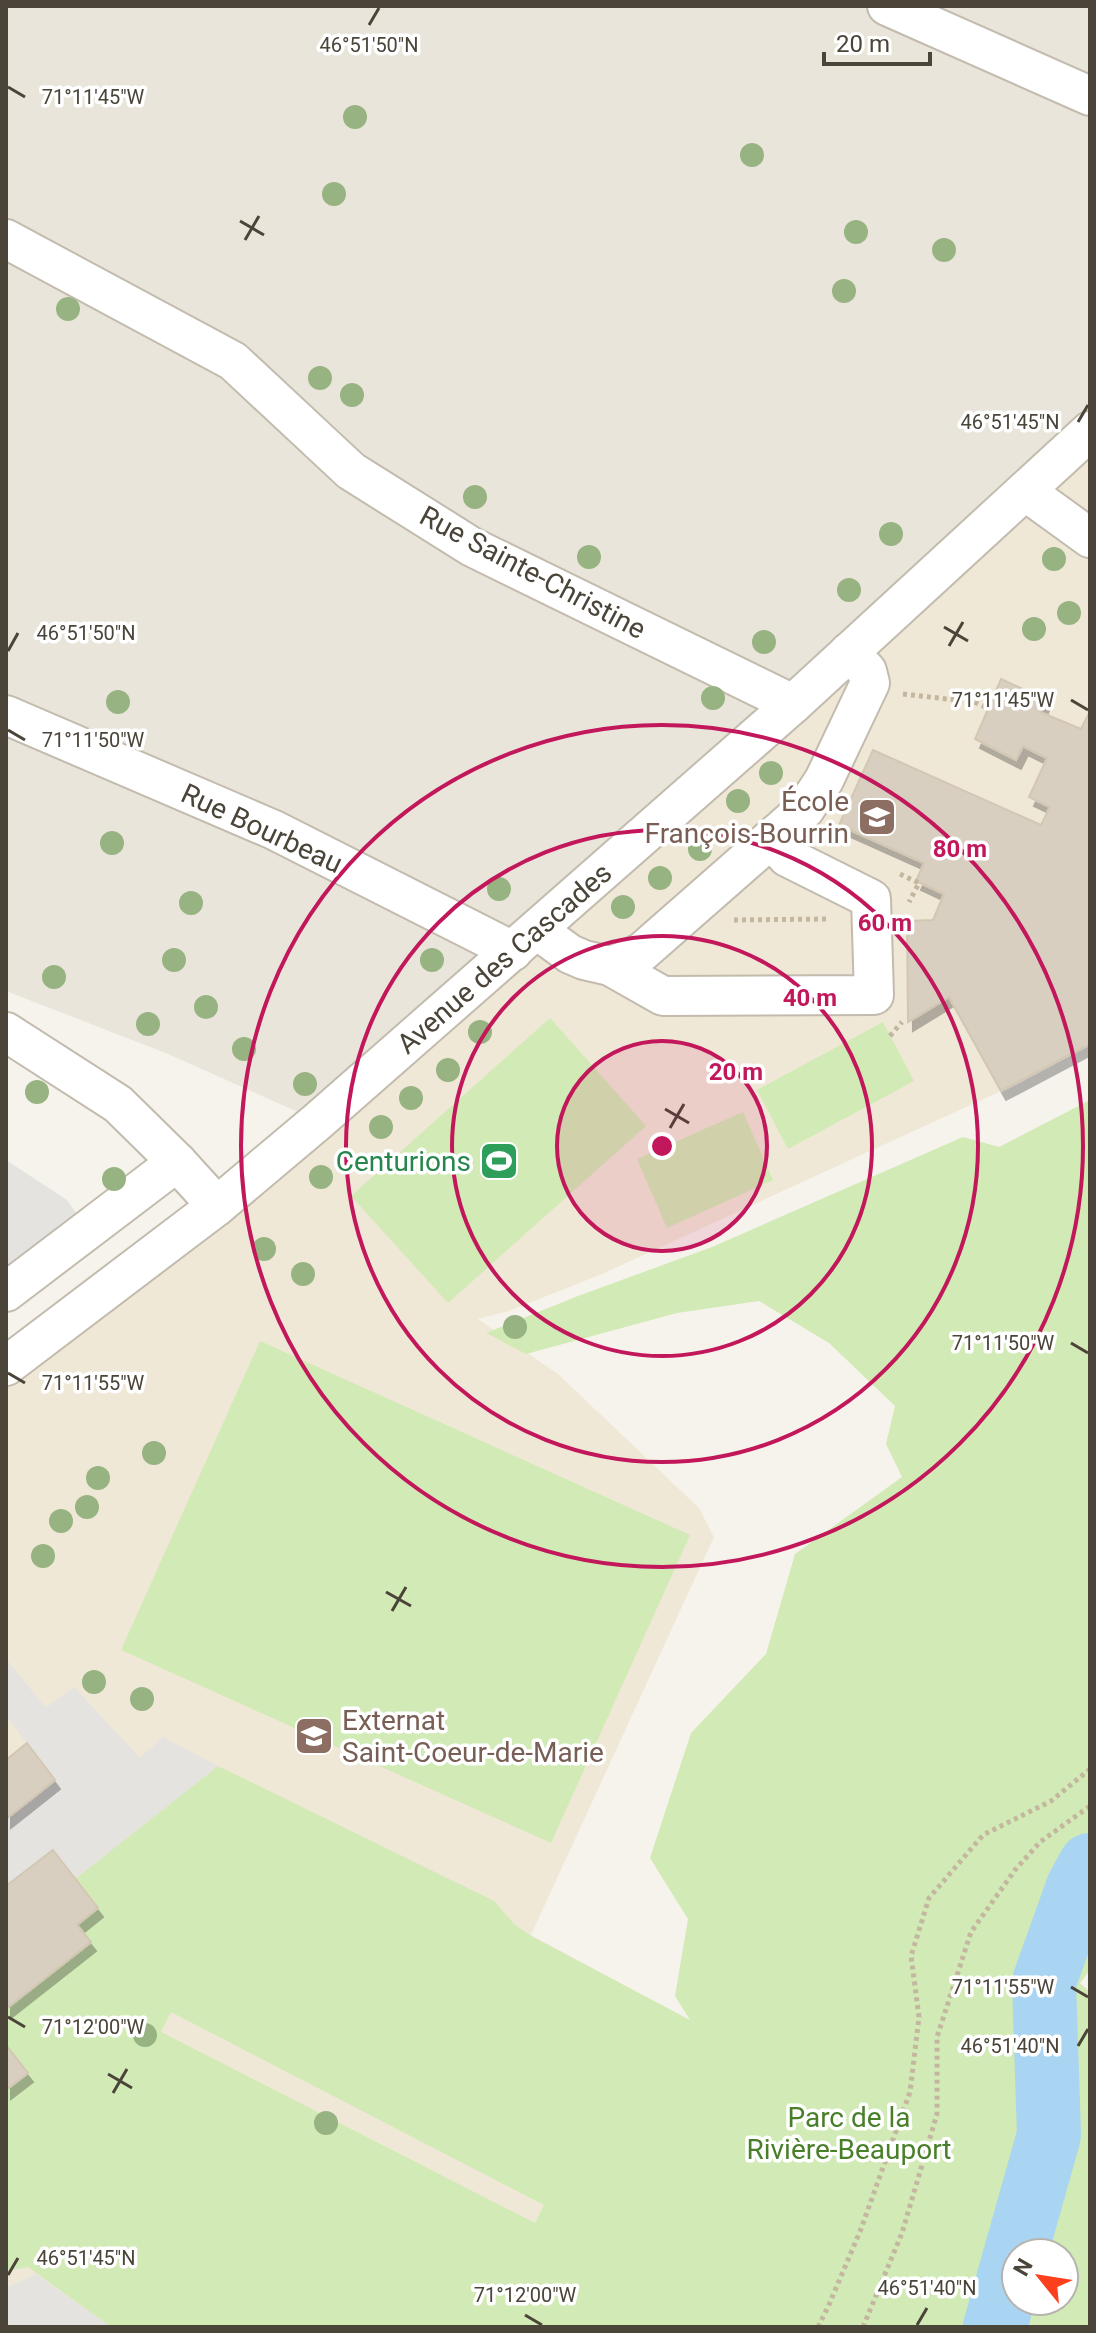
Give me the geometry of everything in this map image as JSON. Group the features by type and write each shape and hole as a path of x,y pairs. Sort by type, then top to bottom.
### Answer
{"street":[{"path":"887,6 1090,96"},
{"name":"Rue Sainte-Christine","path":"6,239 233,361 351,471 472,547 793,704"},
{"name":"Avenue des Cascades","path":"6,1366 217,1206 525,941 793,704 1090,431"},
{"path":"1025,491 1090,538"},
{"path":"610,966 642,952 814,798 870,683 867,671 849,652"},
{"name":"Rue Bourbeau","path":"6,715 525,941 610,966 663,996 874,995 872,926"},
{"path":"771,839 787,857 871,899 872,926"},
{"path":"6,1032 118,1104 217,1206"},
{"path":"6,1292 177,1162"}],"path":[{"path":"868,690 974,702 988,708"},
{"path":"889,870 919,883"},
{"path":"690,910 700,921 857,919 872,926"},
{"path":"818,2327 861,2229 910,2092 919,2017 911,1956 929,1898 983,1835 1051,1801 1090,1769"},
{"path":"863,2327 902,2233 937,2114 937,2037 971,1932 1015,1870 1040,1842 1090,1806"}],"shaded area":[{"path":"6,6 1090,6 1090,431 318,1121 168,1054 6,991"},
{"name":"Externat Saint-Coeur-de-Marie","path":"1090,431 1090,1044 1001,1091 602,1274 509,1311 478,1319 558,1374 699,1508 714,1537 531,1935 691,2021 499,2327 6,2327 6,1366"},
{"path":"6,1160 67,1200 97,1243 6,1312"},
{"path":"6,1659 46,1708 74,1687 140,1758 163,1737 218,1766 75,1879 52,1850 6,1886 6,1819 54,1780 6,1715"},
{"path":"36,2274 111,2327 6,2327 6,2288"}],"green space":[{"name":"Centurions","path":"550,1018 646,1126 448,1303 351,1196"},
{"path":"883,1022 914,1081 788,1149 757,1090"},
{"name":"Parc de la Rivière-Beauport","path":"1090,1100 1090,1970 1080,1983 1090,1992 1090,2327 111,2327 28,2267 6,2271 6,2090 28,2073 6,2045 6,2009 90,1943 77,1925 98,1908 75,1879 218,1766 494,1901 515,1925 531,1936 690,2020 675,1996 688,1919 650,1858 691,1733 766,1654 795,1554 902,1477 886,1444 895,1406 829,1343 759,1301 677,1313 526,1354 486,1333 712,1247 963,1137 999,1147","holes":["171,2012 544,2205 535,2223 161,2032"]},
{"path":"743,1112 773,1180 667,1228 637,1159"},
{"path":"260,1341 690,1535 551,1843 121,1650"}],"building":[{"path":"1001,679 1045,699 1040,712 1081,729 1090,711 1090,1044 1001,1091 949,997 908,1022 907,921 933,920 944,894 916,881 924,863 839,825 873,750 1041,825 1050,807 1029,797 1047,758 1023,746 1016,760 975,739"},
{"path":"27,1743 55,1780 6,1819 6,1760"},
{"path":"53,1850 98,1908 77,1925 91,1942 6,2009 6,1886"},
{"path":"6,2045 28,2073 6,2090"}],"waterway":[{"path":"995,2327 1049,2135 1044,1982 1078,1887 1090,1865"}],"place":[{"name":"École François-Bourrin","path":"877,817"},
{"name":"Centurions","path":"499,1161"},
{"name":"Externat Saint-Coeur-de-Marie","path":"314,1736"}]}
